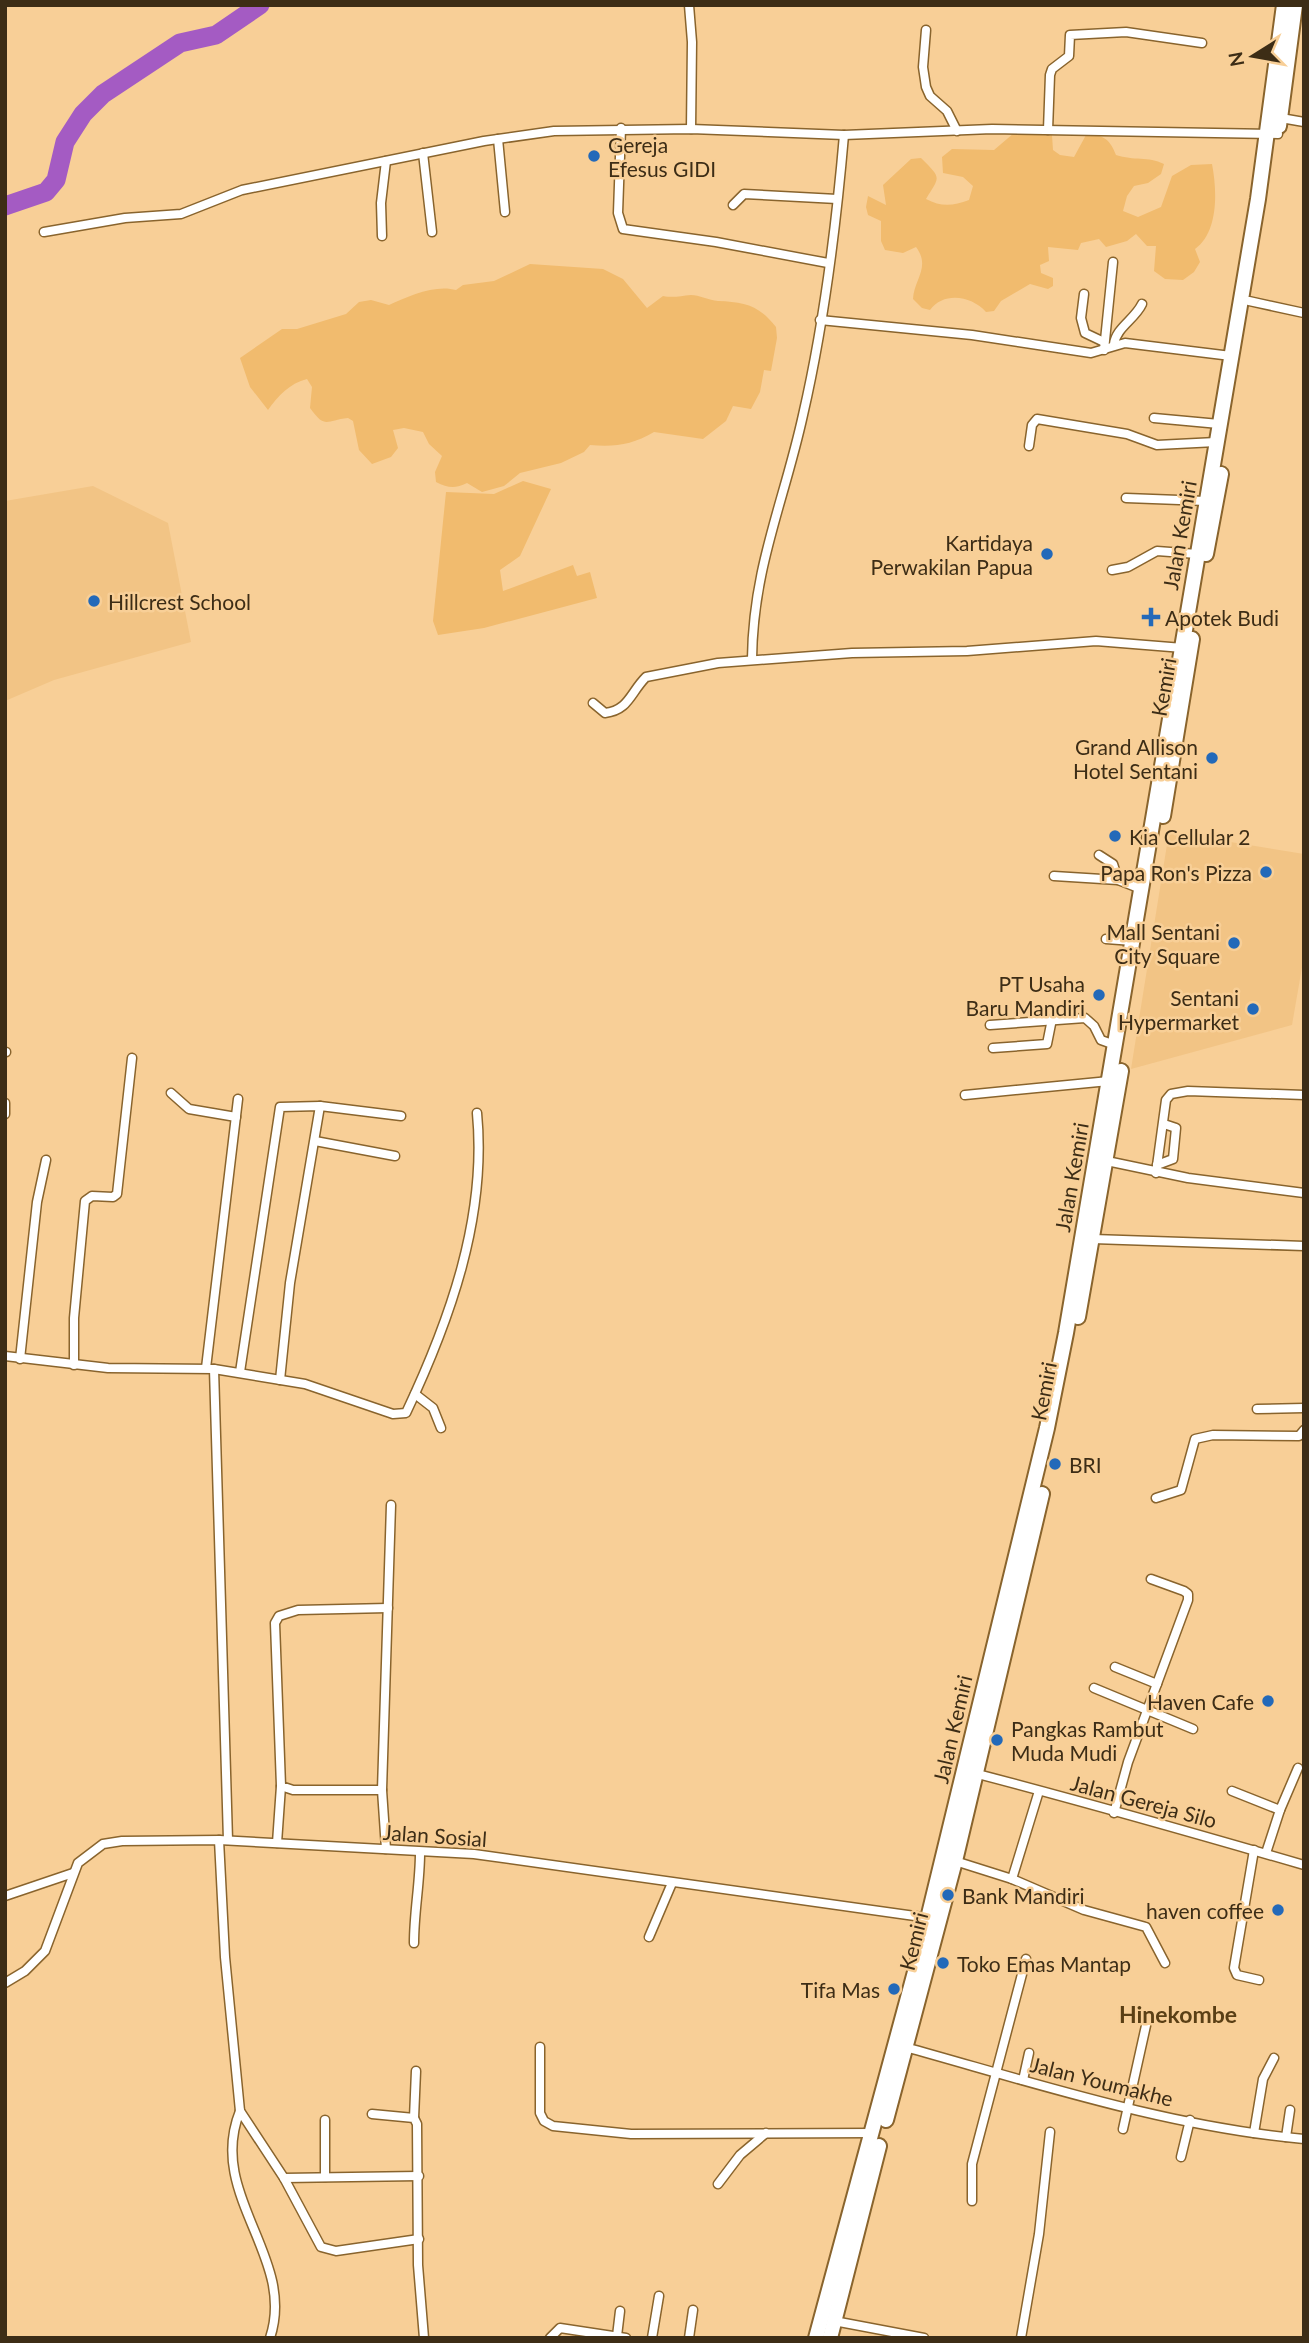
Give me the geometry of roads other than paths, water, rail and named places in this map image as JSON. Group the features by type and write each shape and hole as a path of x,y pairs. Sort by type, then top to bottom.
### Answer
{"highway":[{"name":"Jalan Kemiri","path":"933,1919 1040,1461 1101,1160 1109,1080 1186,648 1196,554 1249,301 1273,134 1284,5"},
{"name":"Jalan Kemiri","path":"1218,449 1219,424 1273,134 1281,118 1295,5"},
{"name":"Kemiri","path":"834,2321 933,1919 955,1861 1057,1430 1093,1238 1101,1160 1218,449"},
{"path":"816,2338 900,2046"},
{"path":"830,2338 834,2321"}],"street":[{"path":"689,5 692,42 691,129"},
{"path":"926,30 923,67 926,87 930,96 947,111 957,131"},
{"path":"1048,130 1050,75 1052,69 1069,56 1070,35 1126,32 1202,43"},
{"path":"1281,118 1304,122"},
{"path":"621,128 618,213 623,229 716,242 828,263"},
{"path":"44,232 134,217 181,215 242,190 423,153 552,131 621,128 844,135 1048,130 1273,134"},
{"path":"752,659 758,579 803,415 820,320 844,135"},
{"path":"498,139 505,212"},
{"path":"423,153 432,232"},
{"path":"383,236 381,203 386,161"},
{"path":"733,205 744,194 836,199"},
{"path":"1104,346 1113,262"},
{"path":"1084,294 1081,318 1085,333 1104,346"},
{"path":"1249,301 1304,313"},
{"path":"1114,344 1116,334 1138,313 1142,304"},
{"path":"820,320 984,337 1091,354 1104,346 1114,344 1231,356"},
{"path":"1154,418 1219,424"},
{"path":"1029,446 1032,425 1037,419 1127,434 1157,445 1218,449"},
{"path":"1126,498 1206,501"},
{"path":"1112,570 1128,566 1157,551 1196,554"},
{"path":"593,703 605,713 616,711 625,707 642,680 649,676 694,666 752,659 967,651 1096,641 1186,648"},
{"path":"1099,855 1113,864 1118,880"},
{"path":"1054,876 1118,880 1141,889"},
{"path":"1106,939 1133,940"},
{"path":"990,1024 1085,1018 1094,1026 1101,1040 1115,1045"},
{"path":"993,1048 1047,1044 1052,1019"},
{"path":"74,1365 74,1318 85,1201 92,1195 109,1197 117,1194 132,1058"},
{"path":"965,1095 1109,1080"},
{"path":"171,1093 188,1109 236,1117"},
{"path":"1157,1169 1166,1100 1171,1094 1304,1095"},
{"path":"238,1099 210,1369 225,1957 240,2111 231,2134 232,2160 237,2185 274,2289 277,2317 270,2338"},
{"path":"5,1103 5,1114"},
{"path":"240,1372 279,1111 284,1105 320,1106 401,1116"},
{"path":"280,1380 290,1283 320,1106"},
{"path":"5,1356 74,1365 240,1372 305,1384 400,1416 406,1413 444,1322 464,1260 480,1152 477,1112"},
{"path":"1157,1169 1173,1159 1176,1128 1164,1124"},
{"path":"314,1141 395,1156"},
{"path":"20,1359 37,1202 46,1160"},
{"path":"1101,1160 1304,1193"},
{"path":"1093,1238 1304,1246"},
{"path":"415,1394 433,1408 441,1428"},
{"path":"1257,1409 1304,1408"},
{"path":"1156,1498 1181,1490 1195,1439 1213,1435 1299,1436 1304,1430"},
{"path":"386,1849 382,1790 391,1506"},
{"path":"1114,1813 1188,1594 1151,1579"},
{"path":"277,1843 281,1786 276,1618 298,1610 388,1608"},
{"path":"1115,1667 1157,1684"},
{"path":"1094,1688 1193,1729"},
{"path":"1266,1853 1297,1768"},
{"name":"Jalan Gereja Silo","path":"974,1773 1114,1813 1142,1817 1304,1865"},
{"path":"281,1786 293,1790 382,1790"},
{"path":"1012,1879 1039,1791"},
{"path":"1232,1791 1280,1810"},
{"name":"Jalan Sosial","path":"5,1983 25,1972 45,1951 73,1873 86,1855 103,1844 144,1840 224,1840 474,1854 933,1919"},
{"path":"1254,1850 1234,1968 1237,1975 1259,1980"},
{"path":"414,1943 413,1913 418,1891 420,1853"},
{"path":"955,1861 1012,1879 1084,1910 1146,1927 1165,1963"},
{"path":"5,1896 73,1873"},
{"path":"649,1937 672,1883"},
{"path":"972,2202 972,2164 1026,1959"},
{"path":"1123,2129 1147,2021"},
{"name":"Jalan Youmakhe","path":"900,2046 1128,2106 1254,2133 1304,2139"},
{"path":"540,2047 540,2113 544,2122 553,2126 631,2134 873,2133"},
{"path":"1023,2080 1029,2053"},
{"path":"1254,2133 1263,2079 1274,2058"},
{"path":"416,2071 414,2118 418,2137 424,2338"},
{"path":"1286,2137 1290,2110"},
{"path":"240,2111 284,2178 317,2243 325,2250 336,2251 419,2239"},
{"path":"372,2114 414,2118"},
{"path":"325,2120 325,2177"},
{"path":"1181,2157 1191,2120"},
{"path":"1021,2338 1039,2234 1050,2132"},
{"path":"718,2184 740,2155 766,2133"},
{"path":"284,2178 418,2176"},
{"path":"652,2338 659,2296"},
{"path":"689,2338 693,2310"},
{"path":"550,2338 560,2328 621,2337 620,2311"},
{"path":"834,2321 923,2338"}],"waterway":[{"path":"5,206 46,192 56,180 65,142 83,114 103,94 180,43 216,35 260,5"}],"place":[{"name":"Gereja Efesus GIDI","path":"594,156"},
{"name":"Kartidaya Perwakilan Papua","path":"1047,554"},
{"name":"Hillcrest School","path":"94,601"},
{"name":"Apotek Budi","path":"1151,617"},
{"name":"Grand Allison Hotel Sentani","path":"1212,758"},
{"name":"Kia Cellular 2","path":"1115,836"},
{"name":"Papa Ron's Pizza","path":"1266,872"},
{"name":"Mall Sentani City Square","path":"1234,943"},
{"name":"PT Usaha Baru Mandiri","path":"1099,995"},
{"name":"Sentani Hypermarket","path":"1253,1009"},
{"name":"BRI","path":"1055,1464"},
{"name":"Haven Cafe","path":"1268,1701"},
{"name":"Pangkas Rambut Muda Mudi","path":"997,1740"},
{"name":"Bank Mandiri","path":"948,1895"},
{"name":"haven coffee","path":"1278,1910"},
{"name":"Toko Emas Mantap","path":"943,1963"},
{"name":"Tifa Mas","path":"894,1989"}],"district":[{"name":"Hinekombe","path":"1178,2014"}]}
